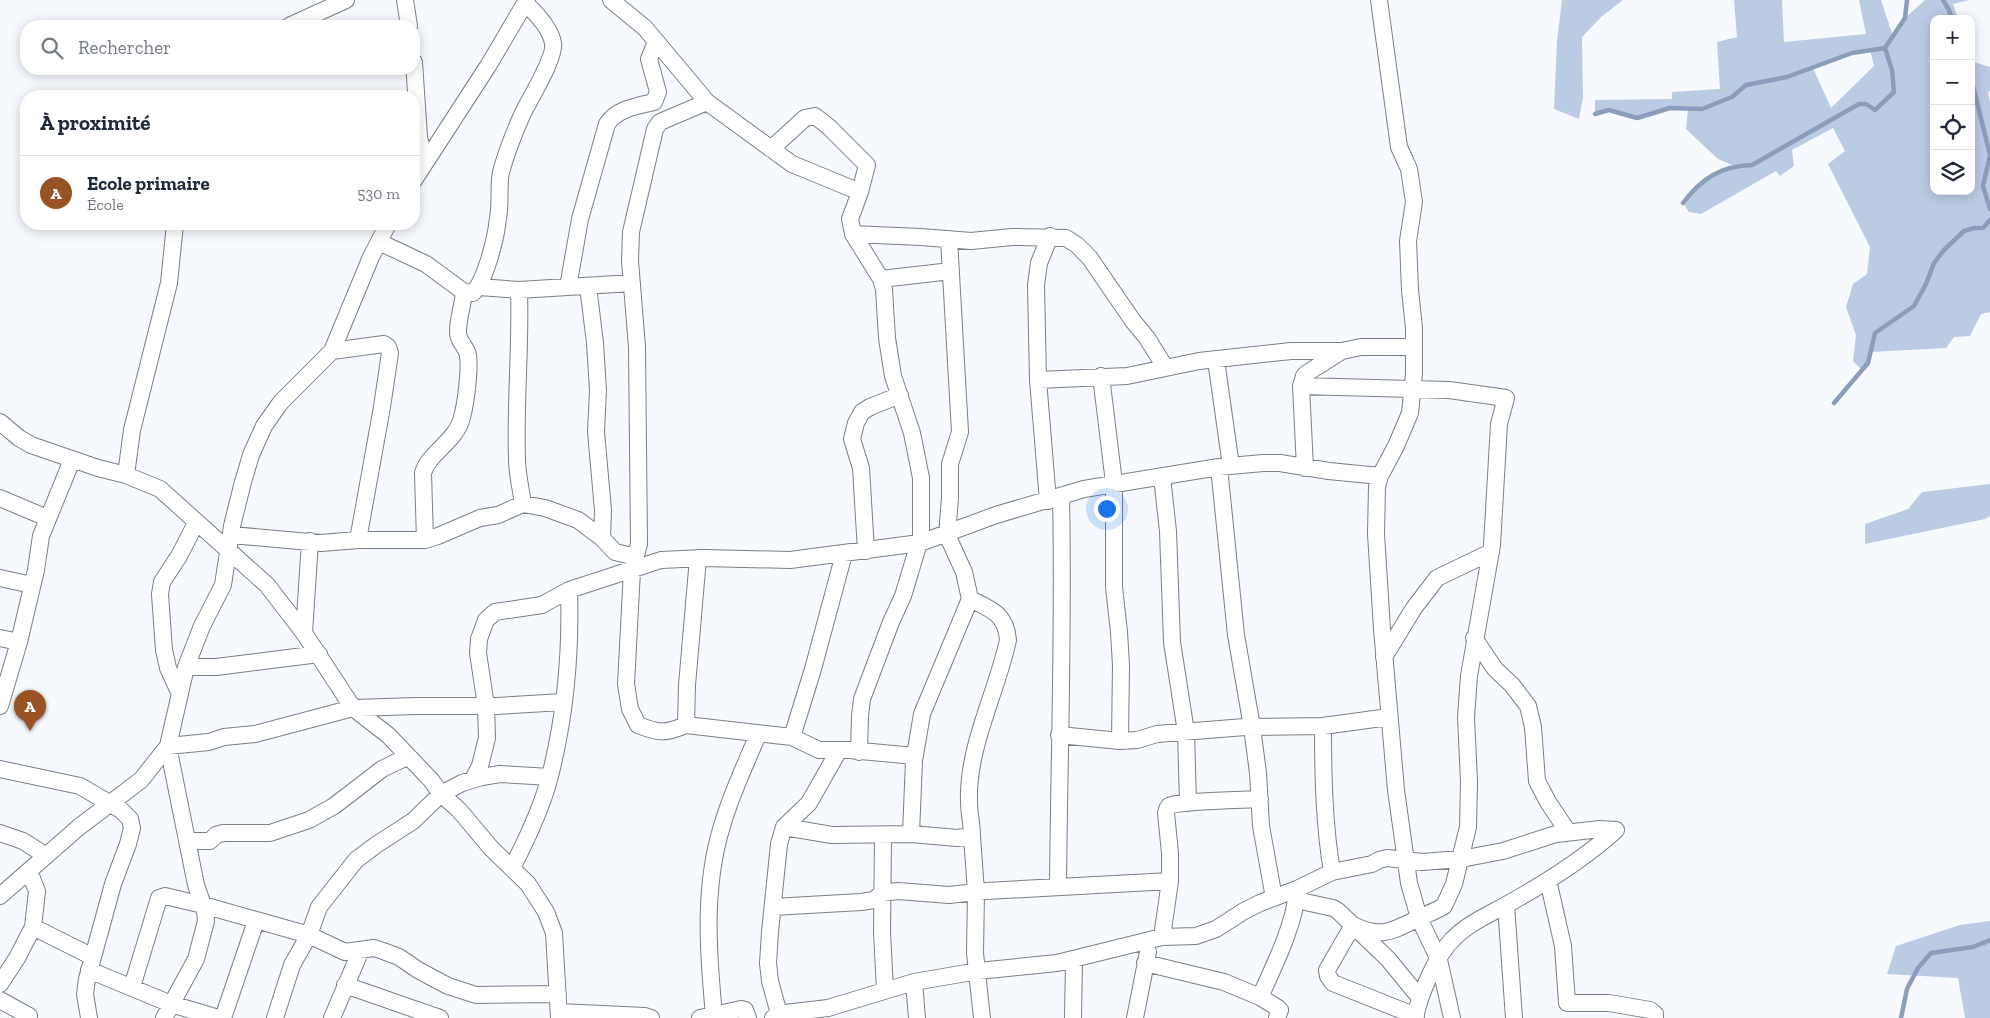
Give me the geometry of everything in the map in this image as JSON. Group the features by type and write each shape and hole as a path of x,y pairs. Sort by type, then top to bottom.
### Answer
{"street":[{"path":"302,20 346,0"},
{"path":"405,0 408,20"},
{"path":"611,0 644,28 707,102 792,164 860,192"},
{"path":"1379,0 1399,147 1409,169 1414,202 1408,242 1414,347 1410,413 1396,446 1380,476 1376,495 1376,534 1384,656 1402,841 1407,861 1409,883 1419,918 1439,960 1452,1018"},
{"path":"420,169 488,66 526,1 539,15 549,33 553,43 552,56 521,117 501,173 498,199 499,217 489,258 471,290 458,330 459,338 468,354 462,417 458,429 426,465 423,473 425,540"},
{"path":"568,287 580,218 607,124 613,115 654,102 657,97 658,92 649,59 656,42"},
{"path":"415,75 416,90"},
{"path":"707,102 660,122 655,128 644,168 631,232 632,283 637,347 639,544 634,564 626,663 626,684 630,709 638,725 655,732 671,732 686,725 792,737 820,750 915,756"},
{"path":"771,148 805,118 815,116 829,127 867,165 868,168 850,219 853,234 881,279 886,303 893,376 912,433 921,478 920,543 903,596 891,622 862,699 859,752"},
{"path":"420,141 424,162"},
{"path":"126,475 132,430 169,283 174,230"},
{"path":"168,1011 196,959 204,936 206,920 196,885 168,746 179,692 202,626 223,584 232,526 243,482 264,426 281,402 332,351 385,230"},
{"path":"853,234 949,239 971,242 994,238 1050,236 1066,238 1077,245 1089,257 1147,338 1165,367"},
{"path":"1050,236 1040,263 1036,285 1038,380 1054,498 1062,656 1059,735 1058,887"},
{"path":"911,834 915,756 922,714 970,599 964,572 947,535 950,464 960,432 949,239"},
{"path":"379,242 426,264 471,290 519,290 632,283"},
{"path":"881,279 951,271"},
{"path":"588,286 595,343 598,390 596,432 603,510 602,538"},
{"path":"519,290 517,461 523,504"},
{"path":"332,351 384,344 388,347 390,353 358,540"},
{"path":"1038,380 1127,376 1165,367 1291,351 1342,351 1361,347 1414,347"},
{"path":"1305,468 1301,386 1304,376 1342,351"},
{"path":"1216,360 1236,635 1252,727 1267,863 1274,898"},
{"path":"1101,376 1114,483 1113,578 1120,648 1120,741"},
{"path":"1301,386 1413,388 1474,392 1506,398 1499,424 1491,552 1468,676 1466,716 1470,781 1468,827 1461,859 1448,901 1444,906 1385,934 1366,932 1353,925"},
{"path":"866,551 861,468 852,439 856,423 862,412 900,395"},
{"path":"0,422 19,438 31,445 72,460 126,475 160,489 196,522 230,543 267,585 304,633 353,708 388,735 491,848 528,884 546,912 554,933 559,1015 646,1016 651,1018"},
{"path":"1,697 20,642 40,536 72,460"},
{"path":"473,780 480,766 487,738 486,706 478,653 479,639 486,620 495,612 542,604 569,590 634,564 698,558 790,560 920,543 947,535 996,515 1114,483 1225,467 1263,463 1380,476"},
{"path":"1162,477 1168,531 1172,642 1186,732 1188,803"},
{"path":"0,498 47,518"},
{"path":"230,543 310,541 328,543 358,540 425,540 480,518 498,515 523,504 545,508 578,520 602,538 615,552 634,564"},
{"path":"179,692 168,668 164,650 160,594 162,582 179,556 196,522"},
{"path":"304,633 310,541"},
{"path":"1384,656 1414,608 1437,578 1491,552"},
{"path":"792,737 814,670 844,554"},
{"path":"686,725 687,685 698,558"},
{"path":"0,578 32,585"},
{"path":"512,868 528,836 550,777 566,682 569,590"},
{"path":"970,599 994,610 1007,627 1008,640 982,727 972,772 969,801 976,892 975,953 982,1018"},
{"path":"0,638 20,642"},
{"path":"1474,638 1495,669 1512,685 1528,706 1534,726 1537,781 1548,802 1568,832"},
{"path":"186,668 216,668 318,654"},
{"path":"0,896 79,827 141,780 168,746 209,742 224,737 255,734 353,708 486,706 563,702"},
{"path":"1059,735 1120,741 1137,740 1157,734 1252,727 1323,726 1389,717"},
{"path":"1323,726 1327,845 1332,872"},
{"path":"748,1018 745,1010 741,1009 707,1016 708,932 713,866 722,826 758,734"},
{"path":"839,750 809,803 784,827 776,862 768,963 776,1016 830,1013 885,990 914,982 978,970 1057,964 1156,939 1190,937 1203,934 1216,929 1244,911 1274,898 1297,894 1332,872 1387,858 1438,862 1503,851 1556,834 1600,829 1616,830 1548,880 1484,916 1451,940 1420,998 1415,1017 1333,983 1328,976 1327,970 1353,925"},
{"path":"188,842 210,842 216,835 223,833 270,833 309,820 334,806 382,769 408,756"},
{"path":"0,769 80,786 111,804 130,818 132,828 128,844 113,884 91,963 85,994 89,1018"},
{"path":"275,1018 292,965 309,935 319,907 356,860 413,822 441,794 462,783 500,774 550,777"},
{"path":"1135,1018 1146,963 1156,939 1170,881 1170,853 1166,813 1170,806 1188,803 1260,800"},
{"path":"784,827 832,835 882,836 911,834 957,838 972,836"},
{"path":"0,833 23,841 45,855"},
{"path":"882,836 882,961 885,990"},
{"path":"0,984 17,958 33,927 37,891 28,872"},
{"path":"1548,880 1563,946 1567,1010 1650,1010 1654,1014 1654,1018"},
{"path":"773,907 861,902 874,900 882,893 910,891 949,895 1170,881"},
{"path":"1297,894 1338,911 1388,959 1420,998"},
{"path":"1260,997 1278,958 1297,894"},
{"path":"132,987 159,898 165,896 309,935 345,952 374,948 383,950 399,957 418,970 448,986 468,994 558,994"},
{"path":"1506,905 1514,1018"},
{"path":"223,1018 256,922"},
{"path":"33,927 168,1011 218,1018"},
{"path":"332,1018 361,950"},
{"path":"1073,1018 1074,960"},
{"path":"1146,963 1224,982 1260,997 1280,1010 1277,1018"},
{"path":"914,982 917,1018"},
{"path":"345,985 440,1018"},
{"path":"0,1000 31,1017"}],"shaded area":[{"path":"1562,0 1623,0 1601,17 1582,37 1583,97 1579,119 1554,109 1557,41"},
{"path":"1734,0 1782,0 1784,42 1866,34 1859,0 1881,0 1893,36 1905,18 1925,0 1969,0 1953,4 1957,15 1930,15 1930,195 1975,195 1975,62 1990,67 1990,91 1988,92 1990,102 1990,312 1981,314 1970,336 1954,337 1946,348 1871,352 1868,363 1862,370 1853,361 1856,335 1846,307 1853,284 1867,274 1870,247 1828,164 1845,151 1833,128 1792,150 1794,166 1780,176 1776,171 1701,214 1689,212 1683,203 1706,180 1734,166 1718,159 1686,129 1688,109 1670,108 1637,118 1610,110 1595,114 1595,100 1672,99 1672,92 1720,89 1717,42 1737,37","holes":["1870,50 1874,66 1831,108 1813,68 1852,53"]},
{"path":"1990,484 1990,516 1985,519 1865,544 1865,524 1908,509 1922,492"},
{"path":"1990,921 1990,1018 1965,1018 1958,978 1887,974 1896,946 1960,925"}],"waterway":[{"path":"1595,114 1609,110 1637,118 1670,108 1702,109 1732,97 1746,85 1787,77 1852,53 1885,48 1905,18 1907,0"},
{"path":"1943,0 1951,15"},
{"path":"1683,203 1697,187 1713,175 1731,168 1752,165 1859,104 1866,104 1875,110 1894,92 1892,70 1885,48"},
{"path":"1975,94 1990,155"},
{"path":"1990,155 1983,186 1990,209"},
{"path":"1834,403 1868,363 1875,333 1914,306 1926,284 1934,263 1944,250 1964,231 1983,228 1990,220"},
{"path":"1901,1018 1907,989 1918,968 1931,953 1973,947 1990,940"}],"place":[{"name":"Ecole primaire","path":"30,731"}]}
